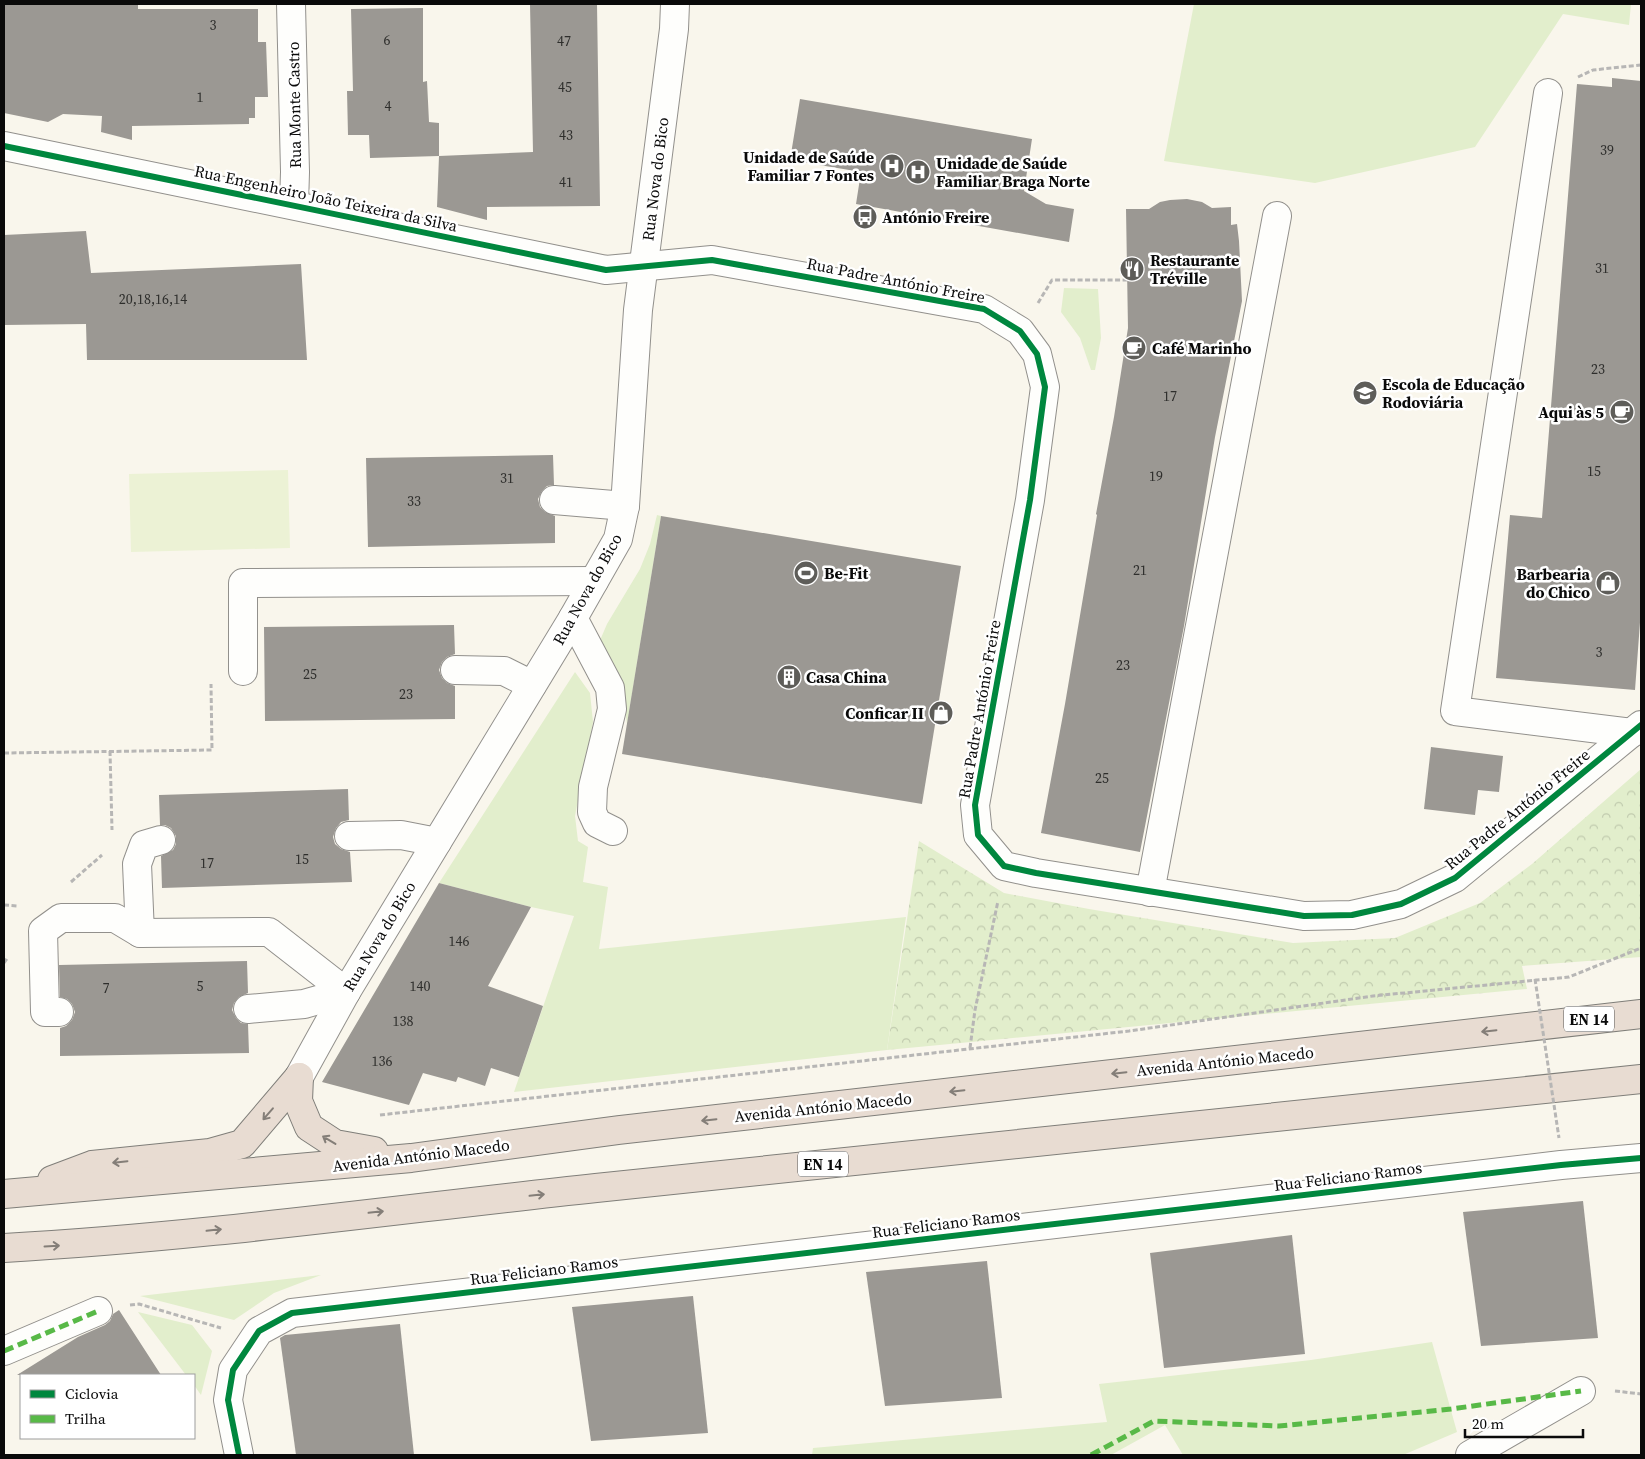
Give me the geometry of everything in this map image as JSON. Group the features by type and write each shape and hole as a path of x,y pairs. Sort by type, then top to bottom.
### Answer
{"highway":[{"name":"Avenida António Macedo","path":"12,1193 410,1158 619,1130 1641,1014"},
{"path":"299,1077 298,1101 309,1128 335,1144 410,1158"},
{"path":"12,1193 92,1165 210,1153 242,1144 299,1077"},
{"name":"EN 14","path":"4,1248 114,1241 444,1204 1641,1078"}],"street":[{"name":"Rua Monte Castro","path":"291,4 294,205"},
{"name":"Rua Nova do Bico","path":"299,1077 346,992 618,539 625,506 638,310 673,38 675,4"},
{"path":"1548,93 1455,711 1637,729"},
{"name":"Rua Engenheiro João Teixeira da Silva","path":"4,146 606,270 643,267"},
{"path":"1150,892 1277,216"},
{"name":"Rua Padre António Freire","path":"643,267 712,260 984,308 1020,331 1037,354 1045,387 1030,500 974,806 978,835 1004,866 1036,873 1304,916 1352,915 1401,904 1455,878 1637,729"},
{"path":"554,500 625,506"},
{"path":"243,671 243,583 594,581"},
{"path":"572,618 610,688 612,709 593,787 592,812 598,823 613,831"},
{"path":"455,670 504,670 532,684"},
{"path":"349,836 400,835 436,842"},
{"path":"140,933 137,864 144,845 161,840"},
{"path":"59,1012 45,1012 43,931 61,918 115,918 140,933 269,932 346,992"},
{"path":"248,1009 304,1004 346,992"},
{"name":"Rua Feliciano Ramos","path":"238,1455 228,1400 232,1370 259,1331 292,1313 1531,1168 1641,1158"},
{"path":"4,1350 98,1311"},
{"path":"1470,1455 1581,1391"}],"path":[{"path":"1576,78 1593,70 1641,65"},
{"path":"1035,308 1052,280 1127,280"},
{"path":"4,754 212,750"},
{"path":"970,1048 1004,866"},
{"path":"374,1116 1129,1031 1373,996 1569,977 1641,948"},
{"path":"1535,979 1559,1138"},
{"path":"98,1311 139,1304 218,1326 224,1331"}],"green space":[{"path":"1194,4 1631,4 1629,25 1563,14 1475,147 1315,183 1164,161"},
{"path":"1064,288 1098,289 1101,338 1095,370 1091,370 1080,338 1061,312"},
{"path":"288,470 290,548 131,552 129,474"},
{"path":"657,515 661,516 627,724 624,704 600,650 601,638 607,624 640,569 650,544"},
{"path":"575,672 590,693 593,722 575,816 578,841 588,847 583,882 608,887 599,949 906,917 887,1050 514,1092 574,916 439,883"},
{"path":"1641,769 1641,957 1522,966 1527,989 887,1050 919,841 1004,893 1293,943 1395,938 1480,903 1532,864"},
{"path":"321,1275 274,1293 234,1320 140,1296"},
{"path":"138,1312 192,1325 212,1351 201,1395 195,1386 195,1374 185,1374"},
{"path":"1432,1342 1457,1432 1403,1455 1183,1455 1165,1425 1111,1455 812,1455 813,1448 1107,1422 1099,1384 1311,1360"}],"building":[{"path":"4,4 138,4 138,9 258,9 258,42 266,42 268,97 255,97 255,118 249,118 249,124 132,126 132,140 101,132 102,116 63,114 48,122 4,113"},
{"path":"530,4 597,4 600,206 487,207 487,220 437,207 439,156 533,152"},
{"path":"423,8 423,82 427,81 429,122 439,123 439,156 370,158 369,135 348,135 347,91 353,91 351,9"},
{"path":"1612,78 1641,81 1641,609 1635,690 1496,678 1510,515 1542,518 1577,84 1612,87"},
{"path":"800,99 1032,139 1024,191 1046,204 1074,209 1069,242 856,204 861,172 790,160"},
{"path":"1187,199 1202,202 1212,208 1231,207 1231,225 1237,224 1239,241 1242,301 1215,437 1184,626 1140,852 1041,833 1065,704 1128,328 1126,209 1149,209 1160,202"},
{"path":"86,231 91,273 301,264 307,360 87,360 86,324 4,325 4,235"},
{"path":"553,455 554,485 547,486 538,499 540,507 545,512 555,516 555,543 368,547 366,458"},
{"name":"Casa China","path":"661,516 961,566 922,804 622,754"},
{"path":"454,625 455,654 447,657 442,662 439,670 442,678 447,683 455,686 455,719 265,721 264,627"},
{"path":"1431,747 1503,756 1499,792 1478,790 1475,815 1424,809"},
{"path":"348,789 349,820 341,822 336,828 333,837 335,844 341,849 350,852 352,882 162,888 161,856 173,850 176,844 176,836 171,828 160,825 159,795"},
{"path":"439,883 531,907 488,986 543,1006 519,1077 491,1068 485,1086 458,1077 456,1082 423,1073 409,1105 322,1082"},
{"path":"247,961 248,993 239,997 234,1003 232,1010 241,1023 248,1024 249,1053 60,1056 60,1028 66,1026 72,1020 75,1012 72,1004 67,999 60,997 59,965"},
{"path":"1583,1201 1598,1338 1481,1346 1463,1212"},
{"path":"1292,1235 1305,1354 1164,1368 1150,1253"},
{"path":"987,1261 1002,1398 885,1406 866,1272"},
{"path":"693,1296 708,1433 591,1441 572,1307"},
{"path":"119,1310 160,1374 17,1375 78,1337 105,1325 110,1321 113,1314"},
{"path":"400,1324 414,1455 296,1455 280,1338 285,1335"}],"marked path":[{"path":"4,1351 98,1311"},
{"path":"1091,1455 1154,1421 1279,1426 1451,1409 1581,1391"}],"cycle path":[{"path":"4,146 606,270 712,260 984,309 1020,331 1037,354 1045,387 1030,500 975,805 978,835 1004,866 1036,873 1304,916 1352,915 1401,904 1455,878 1641,725"},
{"path":"239,1455 228,1400 233,1370 259,1331 292,1313 1561,1165 1641,1158"}],"place":[{"name":"Unidade de Saúde Familiar 7 Fontes","path":"892,166"},
{"name":"Unidade de Saúde Familiar Braga Norte","path":"918,172"},
{"name":"António Freire","path":"865,217"},
{"name":"Restaurante Tréville","path":"1132,269"},
{"name":"Café Marinho","path":"1134,348"},
{"name":"Escola de Educação Rodoviária","path":"1365,393"},
{"name":"Aqui às 5","path":"1622,412"},
{"name":"Be-Fit","path":"806,573"},
{"name":"Barbearia do Chico","path":"1608,583"},
{"name":"Casa China","path":"789,677"},
{"name":"Conficar II","path":"941,713"}]}
